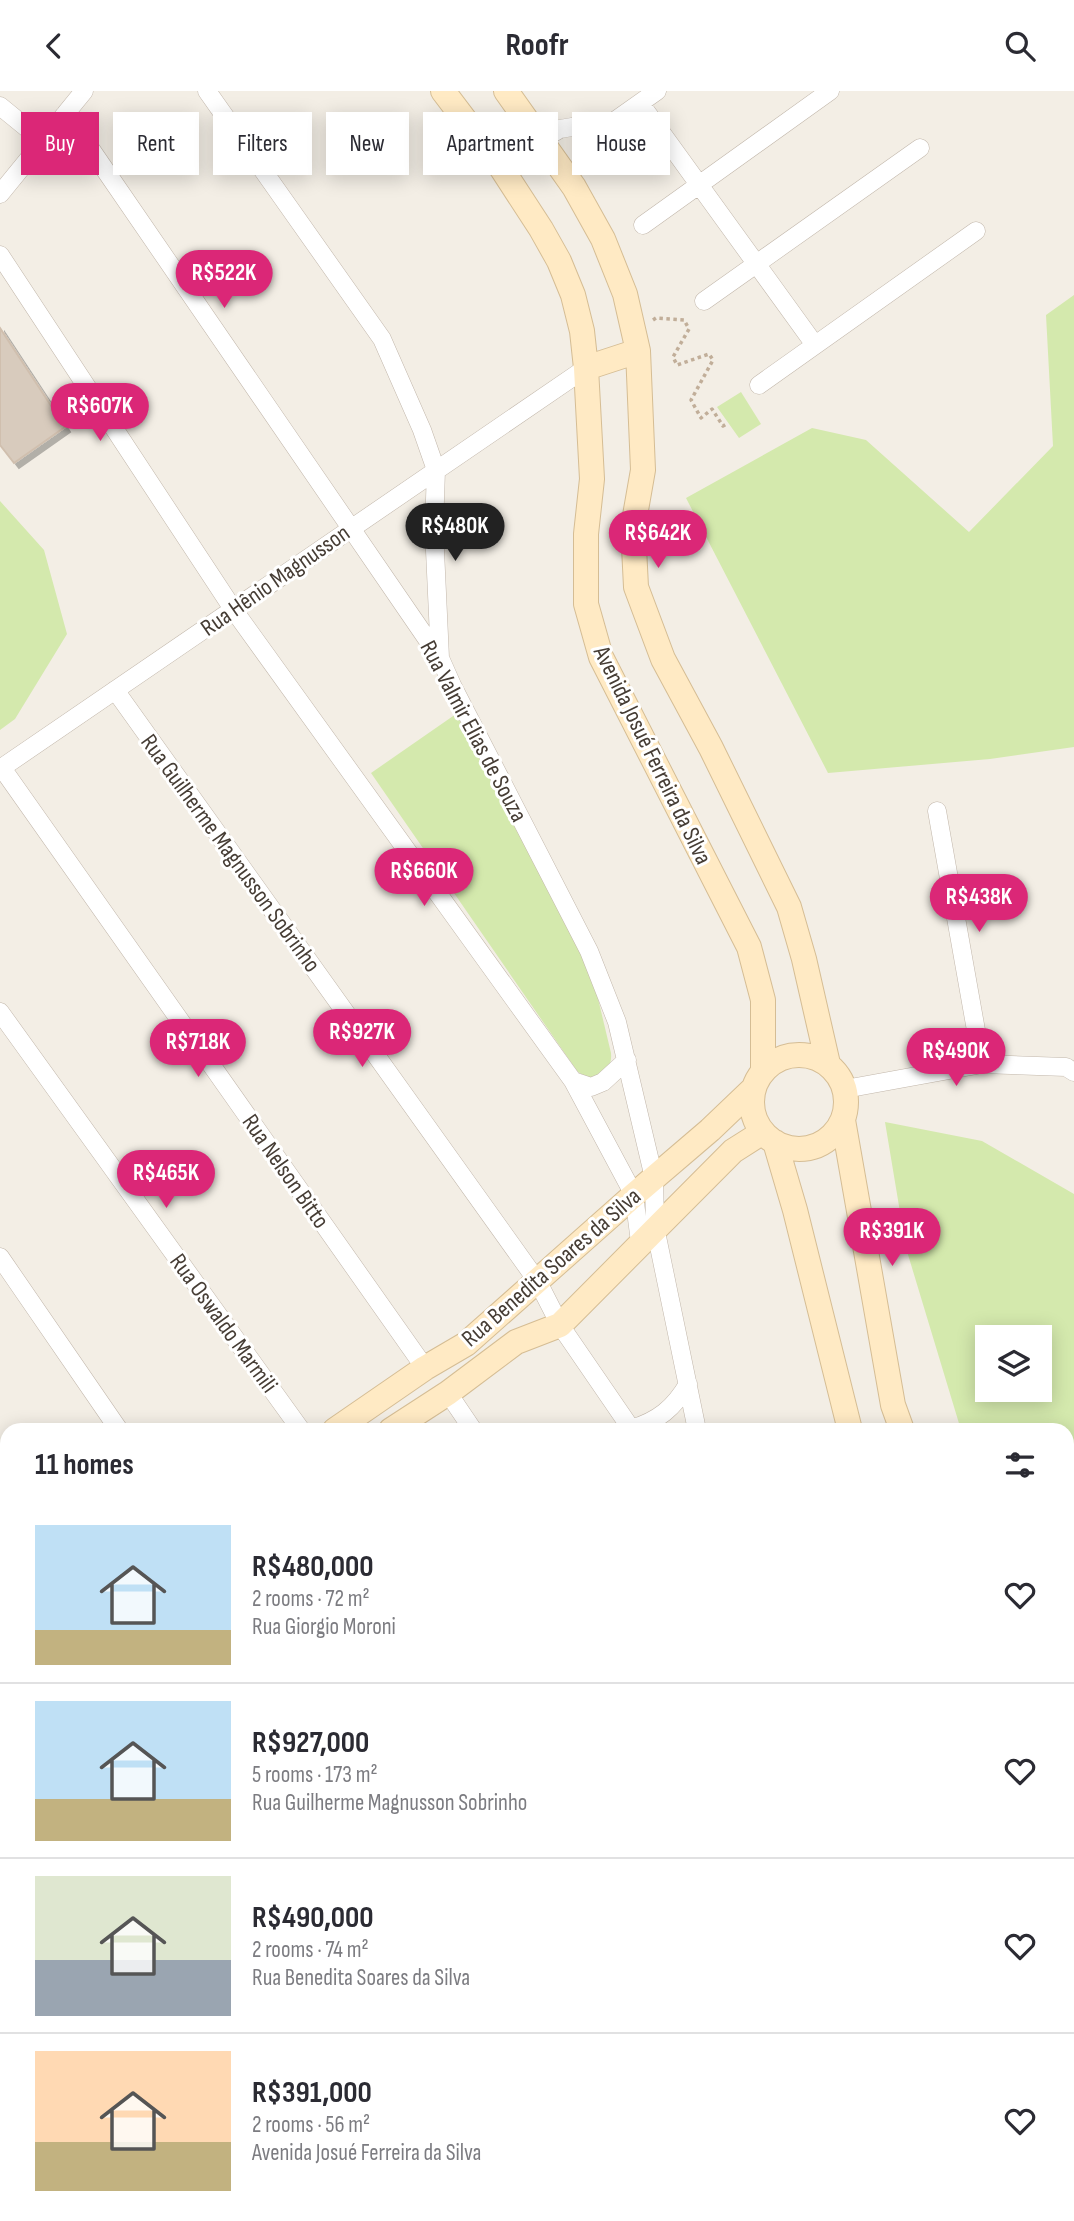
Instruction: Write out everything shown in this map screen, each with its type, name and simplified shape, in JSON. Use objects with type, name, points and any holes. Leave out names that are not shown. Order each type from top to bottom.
[{"type":"main road","name":"Avenida Josué Ferreira da Silva","points":[[443,91],[459,112]]},
{"type":"main road","name":"Avenida Josué Ferreira da Silva","points":[[506,91],[521,112]]},
{"type":"main road","name":"Avenida Josué Ferreira da Silva","points":[[558,164],[603,239],[625,294],[636,342],[643,470],[634,527],[636,587],[663,659],[712,748],[789,907],[828,1064]]},
{"type":"main road","name":"Avenida Josué Ferreira da Silva","points":[[506,175],[559,261],[573,295],[582,331],[592,479],[586,534],[586,604],[601,657],[749,947],[763,1000],[758,1079]]},
{"type":"main road","points":[[586,368],[636,342]]},
{"type":"main road","points":[[769,1137],[790,1148],[806,1149],[822,1144],[834,1134],[843,1120],[847,1105],[845,1089],[828,1064],[799,1054],[785,1056],[771,1063],[758,1079],[752,1103],[754,1118],[769,1137],[795,1210],[848,1423]]},
{"type":"main road","name":"Rua Benedita Soares da Silva","points":[[345,1423],[466,1343],[710,1130],[758,1079]]},
{"type":"main road","points":[[843,1120],[893,1405],[899,1423]]},
{"type":"main road","name":"Rua Benedita Soares da Silva","points":[[402,1423],[516,1342],[560,1325],[733,1151],[769,1137]]},
{"type":"street","points":[[67,112],[84,91]]},
{"type":"street","points":[[207,91],[382,339],[422,430],[436,470],[434,529],[440,658]]},
{"type":"street","points":[[558,130],[572,127],[606,127],[657,91]]},
{"type":"street","points":[[643,225],[830,91]]},
{"type":"street","points":[[640,103],[815,345]]},
{"type":"street","points":[[0,106],[21,123]]},
{"type":"street","points":[[704,301],[920,148]]},
{"type":"street","name":"Rua Valmir Elias de Souza","points":[[99,161],[440,658],[589,951],[617,1023],[654,1178],[648,1235],[688,1384],[696,1423]]},
{"type":"street","points":[[0,194],[21,169]]},
{"type":"street","points":[[759,386],[976,231]]},
{"type":"street","points":[[0,255],[233,609],[573,1081],[634,1195],[648,1235]]},
{"type":"street","name":"Rua Hênio Magnusson","points":[[1,769],[586,368]]},
{"type":"street","name":"Rua Guilherme Magnusson Sobrinho","points":[[115,690],[538,1282],[560,1325],[628,1423]]},
{"type":"street","name":"Rua Nelson Bitto","points":[[1,769],[425,1368]]},
{"type":"street","points":[[937,811],[982,1064]]},
{"type":"street","name":"Rua Oswaldo Marmili","points":[[0,1012],[296,1423]]},
{"type":"street","points":[[573,1081],[591,1087],[604,1082],[627,1060]]},
{"type":"street","points":[[845,1089],[982,1064],[1066,1067],[1074,1072]]},
{"type":"street","points":[[0,1257],[114,1423]]},
{"type":"street","points":[[651,1423],[678,1401],[688,1384]]},
{"type":"street","points":[[447,1393],[468,1423]]},
{"type":"path","points":[[636,342],[656,318],[684,320],[689,329],[673,357],[677,365],[709,354],[713,360],[691,400],[701,418],[712,409],[723,426],[728,423]]},
{"type":"green space","points":[[1074,295],[1074,747],[990,759],[828,773],[686,498],[812,428],[866,440],[969,532],[1053,446],[1046,315]]},
{"type":"green space","points":[[741,392],[761,424],[739,438],[717,407]]},
{"type":"green space","points":[[0,501],[44,550],[67,634],[15,719],[0,730]]},
{"type":"green space","points":[[456,714],[590,965],[611,1053],[609,1067],[601,1075],[589,1077],[577,1071],[371,773]]},
{"type":"green space","points":[[885,1122],[982,1141],[1074,1194],[1074,1423],[959,1423],[906,1248]]},
{"type":"building","points":[[0,328],[65,427],[14,463],[0,445]]}]
